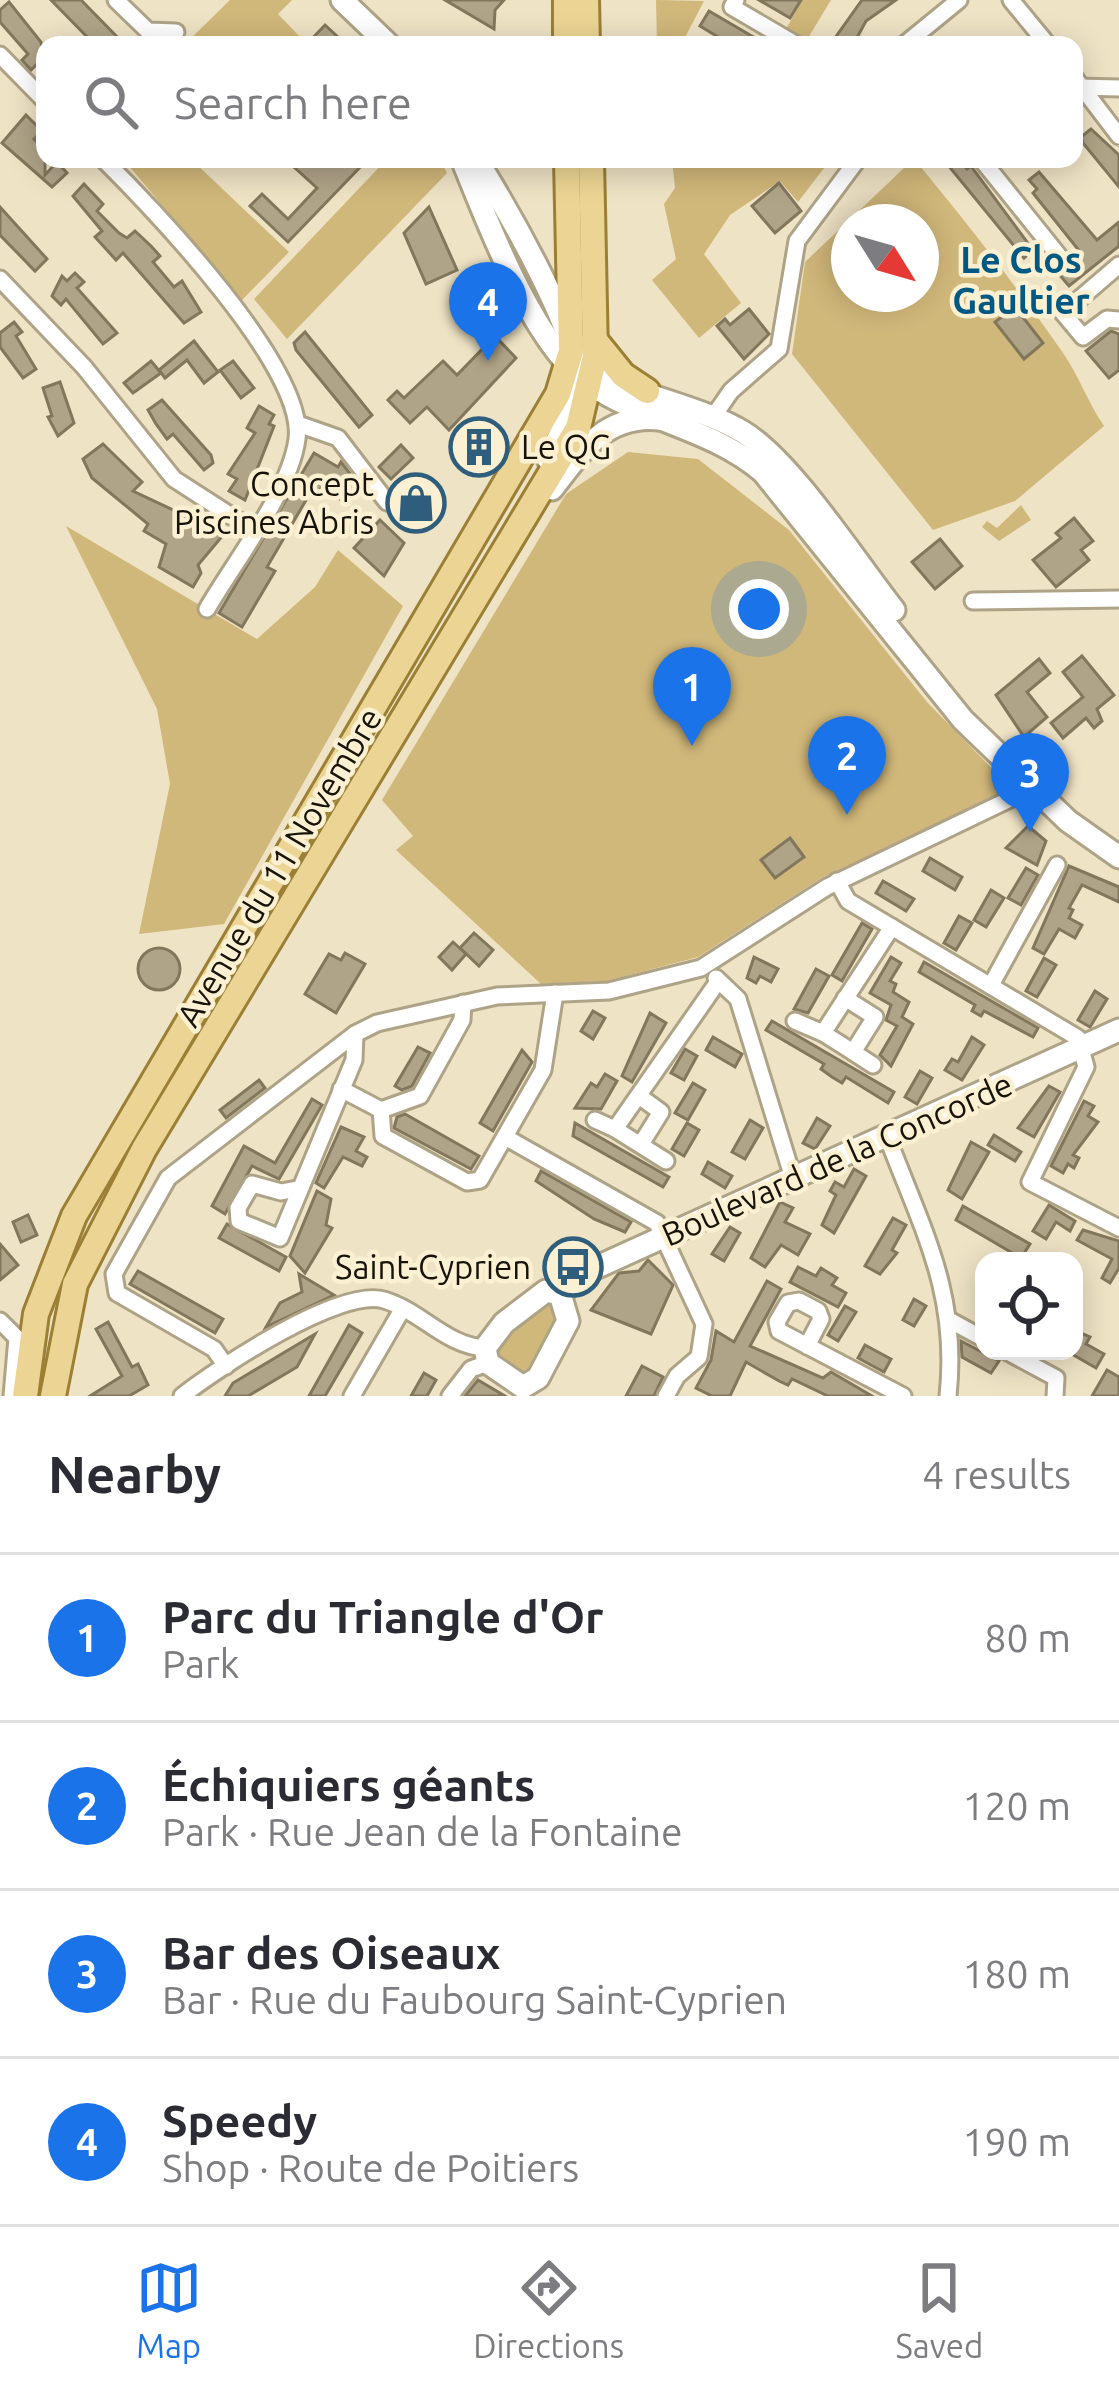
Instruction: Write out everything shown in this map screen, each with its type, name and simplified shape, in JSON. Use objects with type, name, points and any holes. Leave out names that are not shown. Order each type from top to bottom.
[{"type":"main road","points":[[562,0],[562,36]]},
{"type":"main road","points":[[586,0],[587,36]]},
{"type":"main road","points":[[567,168],[584,363]]},
{"type":"main road","points":[[584,363],[591,168]]},
{"type":"main road","points":[[584,363],[612,364],[647,392]]},
{"type":"main road","name":"Avenue du 11 Novembre","points":[[53,1396],[75,1284],[144,1149],[570,443],[584,363]]},
{"type":"main road","name":"Avenue du 11 Novembre","points":[[25,1396],[35,1314],[74,1216],[584,363]]},
{"type":"street","points":[[116,0],[148,31],[176,32]]},
{"type":"street","points":[[342,0],[380,36]]},
{"type":"street","points":[[736,0],[732,7],[782,36]]},
{"type":"street","points":[[915,36],[959,0]]},
{"type":"street","points":[[1011,0],[1041,36]]},
{"type":"street","points":[[0,56],[36,92]]},
{"type":"street","points":[[1083,84],[1119,88]]},
{"type":"street","points":[[1083,91],[1119,136]]},
{"type":"street","points":[[112,168],[183,243],[277,368],[290,388],[298,424],[292,460],[207,609]]},
{"type":"street","points":[[466,168],[496,245],[584,363],[666,419],[729,446],[764,472],[963,720],[1033,788],[1119,857]]},
{"type":"street","points":[[482,168],[515,221],[584,363]]},
{"type":"street","points":[[713,417],[731,391],[779,349],[791,256],[853,168]]},
{"type":"street","points":[[988,168],[1059,256]]},
{"type":"street","points":[[1119,266],[1063,314],[1083,337],[1107,319],[1119,320]]},
{"type":"street","points":[[0,279],[84,367],[174,479],[254,530]]},
{"type":"street","points":[[647,392],[713,417],[765,448],[1002,755]]},
{"type":"street","points":[[511,542],[588,442],[621,423],[666,419]]},
{"type":"street","points":[[298,424],[338,438],[387,502]]},
{"type":"street","points":[[973,601],[1119,598]]},
{"type":"street","points":[[226,1366],[214,1349],[117,1293],[114,1274],[168,1178],[355,1034],[376,1023],[463,1003],[623,989],[713,963],[837,881],[1033,788]]},
{"type":"street","points":[[991,985],[1057,865]]},
{"type":"street","points":[[837,881],[848,901],[1078,1038],[1087,1067],[1030,1182],[1119,1228]]},
{"type":"street","points":[[823,1033],[892,927]]},
{"type":"street","points":[[713,963],[718,983],[738,999],[793,1178]]},
{"type":"street","points":[[615,1129],[718,983]]},
{"type":"street","points":[[380,1110],[383,1136],[467,1181],[479,1180],[547,1060],[555,993]]},
{"type":"street","points":[[845,998],[875,1017],[853,1052]]},
{"type":"street","points":[[341,1089],[380,1110],[420,1096],[462,1020],[463,1003]]},
{"type":"street","points":[[795,1021],[874,1065]]},
{"type":"street","name":"Boulevard de la Concorde","points":[[486,1356],[531,1300],[546,1291],[560,1294],[584,1273],[1119,1030]]},
{"type":"street","points":[[297,1189],[354,1060],[355,1034]]},
{"type":"street","points":[[639,1096],[662,1112],[641,1144]]},
{"type":"street","points":[[595,1120],[666,1161]]},
{"type":"street","points":[[887,1136],[931,1241],[951,1321],[948,1396]]},
{"type":"street","points":[[505,1137],[657,1223],[704,1324],[705,1336],[699,1357],[677,1376],[666,1396]]},
{"type":"street","points":[[252,1184],[281,1192],[297,1189],[301,1190],[280,1238],[239,1221],[238,1208],[252,1184]]},
{"type":"street","points":[[182,1396],[226,1366],[330,1310],[374,1298],[403,1308],[486,1356],[523,1391],[538,1378],[562,1340],[568,1321],[560,1294]]},
{"type":"street","points":[[352,1396],[403,1308]]},
{"type":"street","points":[[0,1321],[17,1338],[12,1396]]},
{"type":"street","points":[[951,1321],[975,1334]]},
{"type":"street","points":[[807,1346],[902,1396]]},
{"type":"street","points":[[453,1390],[486,1356]]},
{"type":"street","points":[[1023,1360],[1056,1378],[1055,1396]]},
{"type":"shaded area","points":[[230,0],[292,0],[278,14],[299,36],[193,36]]},
{"type":"shaded area","points":[[656,0],[704,1],[686,36],[657,36]]},
{"type":"shaded area","points":[[802,0],[831,0],[809,36],[785,31]]},
{"type":"shaded area","points":[[131,168],[200,168],[289,252],[242,300]]},
{"type":"shaded area","points":[[378,168],[444,168],[447,173],[287,339],[254,299]]},
{"type":"shaded area","points":[[673,168],[824,168],[798,202],[780,181],[730,215],[704,254],[741,303],[699,338],[652,280],[676,259],[664,204],[675,188]]},
{"type":"shaded area","points":[[904,168],[922,168],[1063,353],[1104,426],[1015,501],[933,530],[792,354],[805,262],[831,237],[831,312],[939,312],[939,204],[866,204]]},
{"type":"shaded area","points":[[628,452],[698,459],[789,530],[927,702],[1013,790],[823,877],[698,957],[607,981],[541,984],[396,850],[413,836],[382,800],[566,494]]},
{"type":"shaded area","points":[[1021,505],[1031,520],[999,541],[982,527],[987,521],[997,528]]},
{"type":"shaded area","points":[[66,526],[257,639],[315,587],[338,550],[403,606],[224,924],[139,934],[170,784],[157,709]]},
{"type":"shaded area","points":[[551,1302],[561,1320],[525,1377],[495,1361],[517,1325]]},
{"type":"building","points":[[51,0],[81,0],[116,36],[86,36]]},
{"type":"building","points":[[445,0],[504,0],[495,10],[494,29]]},
{"type":"building","points":[[759,0],[801,0],[790,18]]},
{"type":"building","points":[[862,0],[896,0],[866,21],[858,36],[836,36]]},
{"type":"building","points":[[9,2],[36,36],[36,65],[31,70],[22,60],[28,54],[0,22],[0,10]]},
{"type":"building","points":[[709,11],[752,36],[716,36],[700,26]]},
{"type":"building","points":[[325,25],[337,36],[315,36]]},
{"type":"building","points":[[26,115],[36,125],[36,168],[45,168],[45,175],[51,168],[67,173],[52,187],[2,143]]},
{"type":"building","points":[[1091,129],[1119,155],[1119,187],[1083,143],[1083,135]]},
{"type":"building","points":[[295,168],[359,168],[288,242],[250,206],[262,194],[288,219],[317,188]]},
{"type":"building","points":[[950,168],[972,168],[1033,250],[1024,258]]},
{"type":"building","points":[[1039,172],[1097,240],[1119,222],[1119,246],[1069,286],[1057,272],[1081,253],[1033,193],[1037,189],[1029,180]]},
{"type":"building","points":[[779,183],[801,211],[775,233],[752,206]]},
{"type":"building","points":[[84,184],[103,204],[97,211],[119,233],[127,238],[135,231],[151,246],[160,256],[153,262],[174,287],[182,281],[201,312],[184,323],[123,253],[116,260],[95,237],[102,231],[73,196]]},
{"type":"building","points":[[0,207],[47,259],[35,271],[0,235]]},
{"type":"building","points":[[429,207],[457,270],[426,284],[404,233]]},
{"type":"building","points":[[75,273],[84,282],[77,288],[117,333],[103,344],[66,299],[61,305],[52,296],[62,276],[67,281]]},
{"type":"building","points":[[1015,307],[1043,343],[1024,359],[995,322]]},
{"type":"building","points":[[749,309],[769,334],[744,359],[717,326],[725,319],[730,325]]},
{"type":"building","points":[[14,322],[22,332],[16,336],[36,369],[23,378],[0,347],[0,333]]},
{"type":"building","points":[[1111,331],[1119,334],[1119,370],[1109,378],[1086,351]]},
{"type":"building","points":[[305,332],[372,415],[359,427],[296,350],[294,343]]},
{"type":"building","points":[[495,336],[516,358],[449,430],[427,407],[410,423],[388,400],[397,391],[404,398],[443,361],[457,375]]},
{"type":"building","points":[[194,341],[218,372],[204,383],[187,360],[165,378],[159,370]]},
{"type":"building","points":[[151,361],[161,373],[133,393],[124,383]]},
{"type":"building","points":[[233,361],[254,388],[241,398],[220,370]]},
{"type":"building","points":[[60,382],[74,423],[58,436],[48,417],[52,416],[43,388]]},
{"type":"building","points":[[162,400],[211,455],[213,463],[204,470],[173,434],[167,439],[156,424],[148,410]]},
{"type":"building","points":[[259,406],[274,415],[269,424],[274,426],[245,500],[229,491],[237,479],[228,474],[255,433],[247,428]]},
{"type":"building","name":"Le QG","points":[[485,430],[498,443],[476,468],[459,452]]},
{"type":"building","points":[[103,444],[142,482],[133,491],[224,534],[198,565],[201,573],[193,587],[159,567],[166,544],[144,531],[148,524],[92,478],[83,459]]},
{"type":"building","points":[[401,445],[413,458],[391,479],[379,467]]},
{"type":"building","points":[[314,453],[338,467],[341,462],[361,488],[347,503],[321,488],[315,498],[309,495],[267,567],[275,571],[242,627],[219,613]]},
{"type":"building","points":[[419,481],[434,495],[419,520],[400,502]]},
{"type":"building","points":[[1074,518],[1093,541],[1081,550],[1089,560],[1056,587],[1033,560],[1061,538],[1056,533]]},
{"type":"building","points":[[380,520],[404,543],[384,576],[354,548]]},
{"type":"building","points":[[940,539],[962,566],[935,589],[912,562]]},
{"type":"building","points":[[1082,656],[1114,695],[1097,709],[1102,721],[1094,728],[1086,718],[1063,738],[1051,723],[1083,697],[1063,672]]},
{"type":"building","points":[[1039,659],[1050,673],[1027,692],[1047,717],[1024,737],[996,695]]},
{"type":"building","points":[[1028,826],[1046,841],[1037,865],[1006,848]]},
{"type":"building","points":[[790,838],[804,857],[775,878],[761,860]]},
{"type":"building","points":[[930,858],[962,877],[955,890],[923,871]]},
{"type":"building","points":[[1069,866],[1119,887],[1119,902],[1082,885],[1069,908],[1073,910],[1069,918],[1082,925],[1075,938],[1059,929],[1044,954],[1033,948]]},
{"type":"building","points":[[1026,868],[1038,875],[1021,905],[1008,898]]},
{"type":"building","points":[[883,881],[914,899],[906,911],[876,893]]},
{"type":"building","points":[[991,890],[1004,898],[986,927],[974,920]]},
{"type":"building","points":[[959,916],[972,923],[956,950],[944,943]]},
{"type":"building","points":[[862,923],[872,929],[842,981],[832,975]]},
{"type":"building","points":[[474,933],[493,950],[479,966],[460,948]]},
{"type":"building","points":[[453,942],[466,954],[452,970],[439,957]]},
{"type":"building","points":[[159,948],[174,954],[180,969],[174,984],[159,990],[144,984],[138,969],[144,954]]},
{"type":"building","points":[[345,953],[365,964],[336,1013],[305,994],[329,954],[341,960]]},
{"type":"building","points":[[754,957],[778,969],[771,982],[760,976],[756,983],[747,978]]},
{"type":"building","points":[[891,957],[901,963],[890,981],[896,984],[893,992],[909,1002],[902,1017],[913,1024],[891,1066],[880,1055],[897,1026],[886,1020],[891,1005],[870,993]]},
{"type":"building","points":[[1044,958],[1056,965],[1037,997],[1026,991]]},
{"type":"building","points":[[924,962],[1038,1028],[1033,1037],[984,1011],[981,1016],[972,1011],[975,1005],[919,972]]},
{"type":"building","points":[[816,969],[829,976],[808,1013],[794,1009]]},
{"type":"building","points":[[1095,991],[1107,999],[1090,1027],[1078,1020]]},
{"type":"building","points":[[593,1011],[605,1018],[593,1039],[581,1031]]},
{"type":"building","points":[[650,1013],[666,1023],[632,1082],[622,1076]]},
{"type":"building","points":[[772,1021],[894,1092],[888,1103],[846,1077],[842,1083],[832,1077],[821,1069],[824,1064],[766,1030]]},
{"type":"building","points":[[713,1037],[742,1054],[735,1067],[706,1050]]},
{"type":"building","points":[[972,1037],[984,1045],[962,1080],[945,1070],[952,1059],[958,1062]]},
{"type":"building","points":[[418,1047],[430,1053],[412,1086],[402,1090],[395,1086]]},
{"type":"building","points":[[685,1049],[697,1056],[684,1080],[671,1073]]},
{"type":"building","points":[[522,1050],[532,1062],[493,1131],[480,1123]]},
{"type":"building","points":[[920,1071],[932,1078],[917,1104],[905,1097]]},
{"type":"building","points":[[605,1074],[617,1081],[601,1109],[575,1108],[591,1083],[597,1087]]},
{"type":"building","points":[[259,1080],[265,1088],[226,1118],[220,1110]]},
{"type":"building","points":[[693,1083],[705,1090],[688,1120],[675,1113]]},
{"type":"building","points":[[1049,1086],[1060,1092],[1034,1137],[1018,1128]]},
{"type":"building","points":[[312,1099],[322,1105],[279,1179],[252,1166],[225,1214],[212,1206],[244,1146],[275,1163]]},
{"type":"building","points":[[1084,1101],[1094,1106],[1088,1116],[1098,1122],[1073,1155],[1079,1158],[1074,1168],[1068,1164],[1063,1173],[1051,1166]]},
{"type":"building","points":[[405,1114],[479,1156],[471,1169],[394,1128],[397,1117]]},
{"type":"building","points":[[817,1118],[830,1126],[815,1149],[803,1143]]},
{"type":"building","points":[[750,1120],[763,1128],[745,1159],[732,1152]]},
{"type":"building","points":[[575,1123],[669,1177],[663,1187],[573,1136]]},
{"type":"building","points":[[687,1123],[699,1130],[684,1156],[672,1149]]},
{"type":"building","points":[[341,1127],[364,1137],[356,1151],[367,1157],[362,1166],[343,1157],[324,1188],[316,1183]]},
{"type":"building","points":[[994,1135],[1021,1152],[1015,1161],[988,1145]]},
{"type":"building","points":[[971,1142],[989,1152],[962,1199],[948,1190]]},
{"type":"building","points":[[708,1162],[732,1176],[725,1188],[702,1174]]},
{"type":"building","points":[[854,1169],[866,1176],[834,1233],[822,1225],[836,1195],[830,1191],[835,1182],[844,1187]]},
{"type":"building","points":[[541,1171],[631,1222],[625,1232],[594,1219],[536,1181]]},
{"type":"building","points":[[317,1191],[331,1199],[326,1225],[332,1228],[305,1273],[290,1256]]},
{"type":"building","points":[[780,1202],[793,1208],[785,1222],[810,1234],[798,1255],[781,1245],[765,1267],[751,1258]]},
{"type":"building","points":[[1049,1205],[1075,1221],[1070,1231],[1056,1222],[1046,1239],[1033,1231]]},
{"type":"building","points":[[963,1206],[1030,1244],[1025,1252],[1011,1252],[956,1220]]},
{"type":"building","points":[[28,1215],[37,1235],[21,1242],[13,1222]]},
{"type":"building","points":[[893,1218],[906,1225],[892,1250],[897,1253],[880,1274],[865,1266]]},
{"type":"building","points":[[227,1224],[286,1257],[279,1271],[219,1238]]},
{"type":"building","points":[[730,1227],[740,1233],[724,1261],[712,1254]]},
{"type":"building","points":[[1083,1230],[1119,1241],[1119,1268],[1110,1283],[1102,1278],[1112,1259],[1077,1240]]},
{"type":"building","points":[[0,1244],[18,1265],[0,1280]]},
{"type":"building","points":[[648,1260],[673,1285],[651,1334],[591,1310],[619,1273],[639,1271]]},
{"type":"building","points":[[798,1267],[816,1276],[821,1268],[837,1278],[832,1285],[846,1293],[838,1307],[790,1282]]},
{"type":"building","points":[[138,1271],[223,1319],[215,1333],[130,1284]]},
{"type":"building","points":[[299,1274],[334,1295],[266,1327],[280,1303],[302,1292]]},
{"type":"building","points":[[767,1281],[781,1289],[750,1346],[823,1378],[831,1372],[872,1396],[828,1396],[792,1379],[788,1385],[746,1362],[730,1396],[712,1396],[696,1388],[711,1360],[716,1331],[734,1342]]},
{"type":"building","points":[[914,1299],[926,1306],[914,1326],[903,1320]]},
{"type":"building","points":[[845,1306],[856,1312],[838,1341],[828,1335]]},
{"type":"building","points":[[108,1322],[132,1367],[138,1364],[148,1385],[129,1396],[90,1396],[122,1376],[96,1329]]},
{"type":"building","points":[[349,1325],[362,1333],[325,1396],[309,1396]]},
{"type":"building","points":[[315,1334],[297,1367],[248,1396],[225,1396],[233,1383]]},
{"type":"building","points":[[1083,1334],[1090,1337],[1086,1344],[1104,1354],[1096,1368],[1082,1360]]},
{"type":"building","points":[[961,1341],[975,1348],[975,1360],[999,1361],[991,1373],[962,1357]]},
{"type":"building","points":[[865,1345],[891,1359],[884,1372],[858,1358]]},
{"type":"building","points":[[642,1366],[663,1377],[654,1396],[626,1396]]},
{"type":"building","points":[[1107,1370],[1119,1377],[1119,1396],[1092,1396]]},
{"type":"building","points":[[424,1373],[436,1380],[427,1396],[411,1396]]},
{"type":"building","points":[[478,1380],[505,1396],[465,1396]]},
{"type":"place","name":"Speedy","points":[[488,361]]},
{"type":"place","name":"Le QG","points":[[479,447]]},
{"type":"place","name":"Concept Piscines Abris","points":[[416,503]]},
{"type":"place","name":"Parc du Triangle d'Or","points":[[692,746]]},
{"type":"place","name":"Échiquiers géants","points":[[847,815]]},
{"type":"place","name":"Bar des Oiseaux","points":[[1030,832]]},
{"type":"place","name":"Saint-Cyprien","points":[[573,1267]]},
{"type":"district","name":"Le Clos Gaultier","points":[[1021,280]]}]
